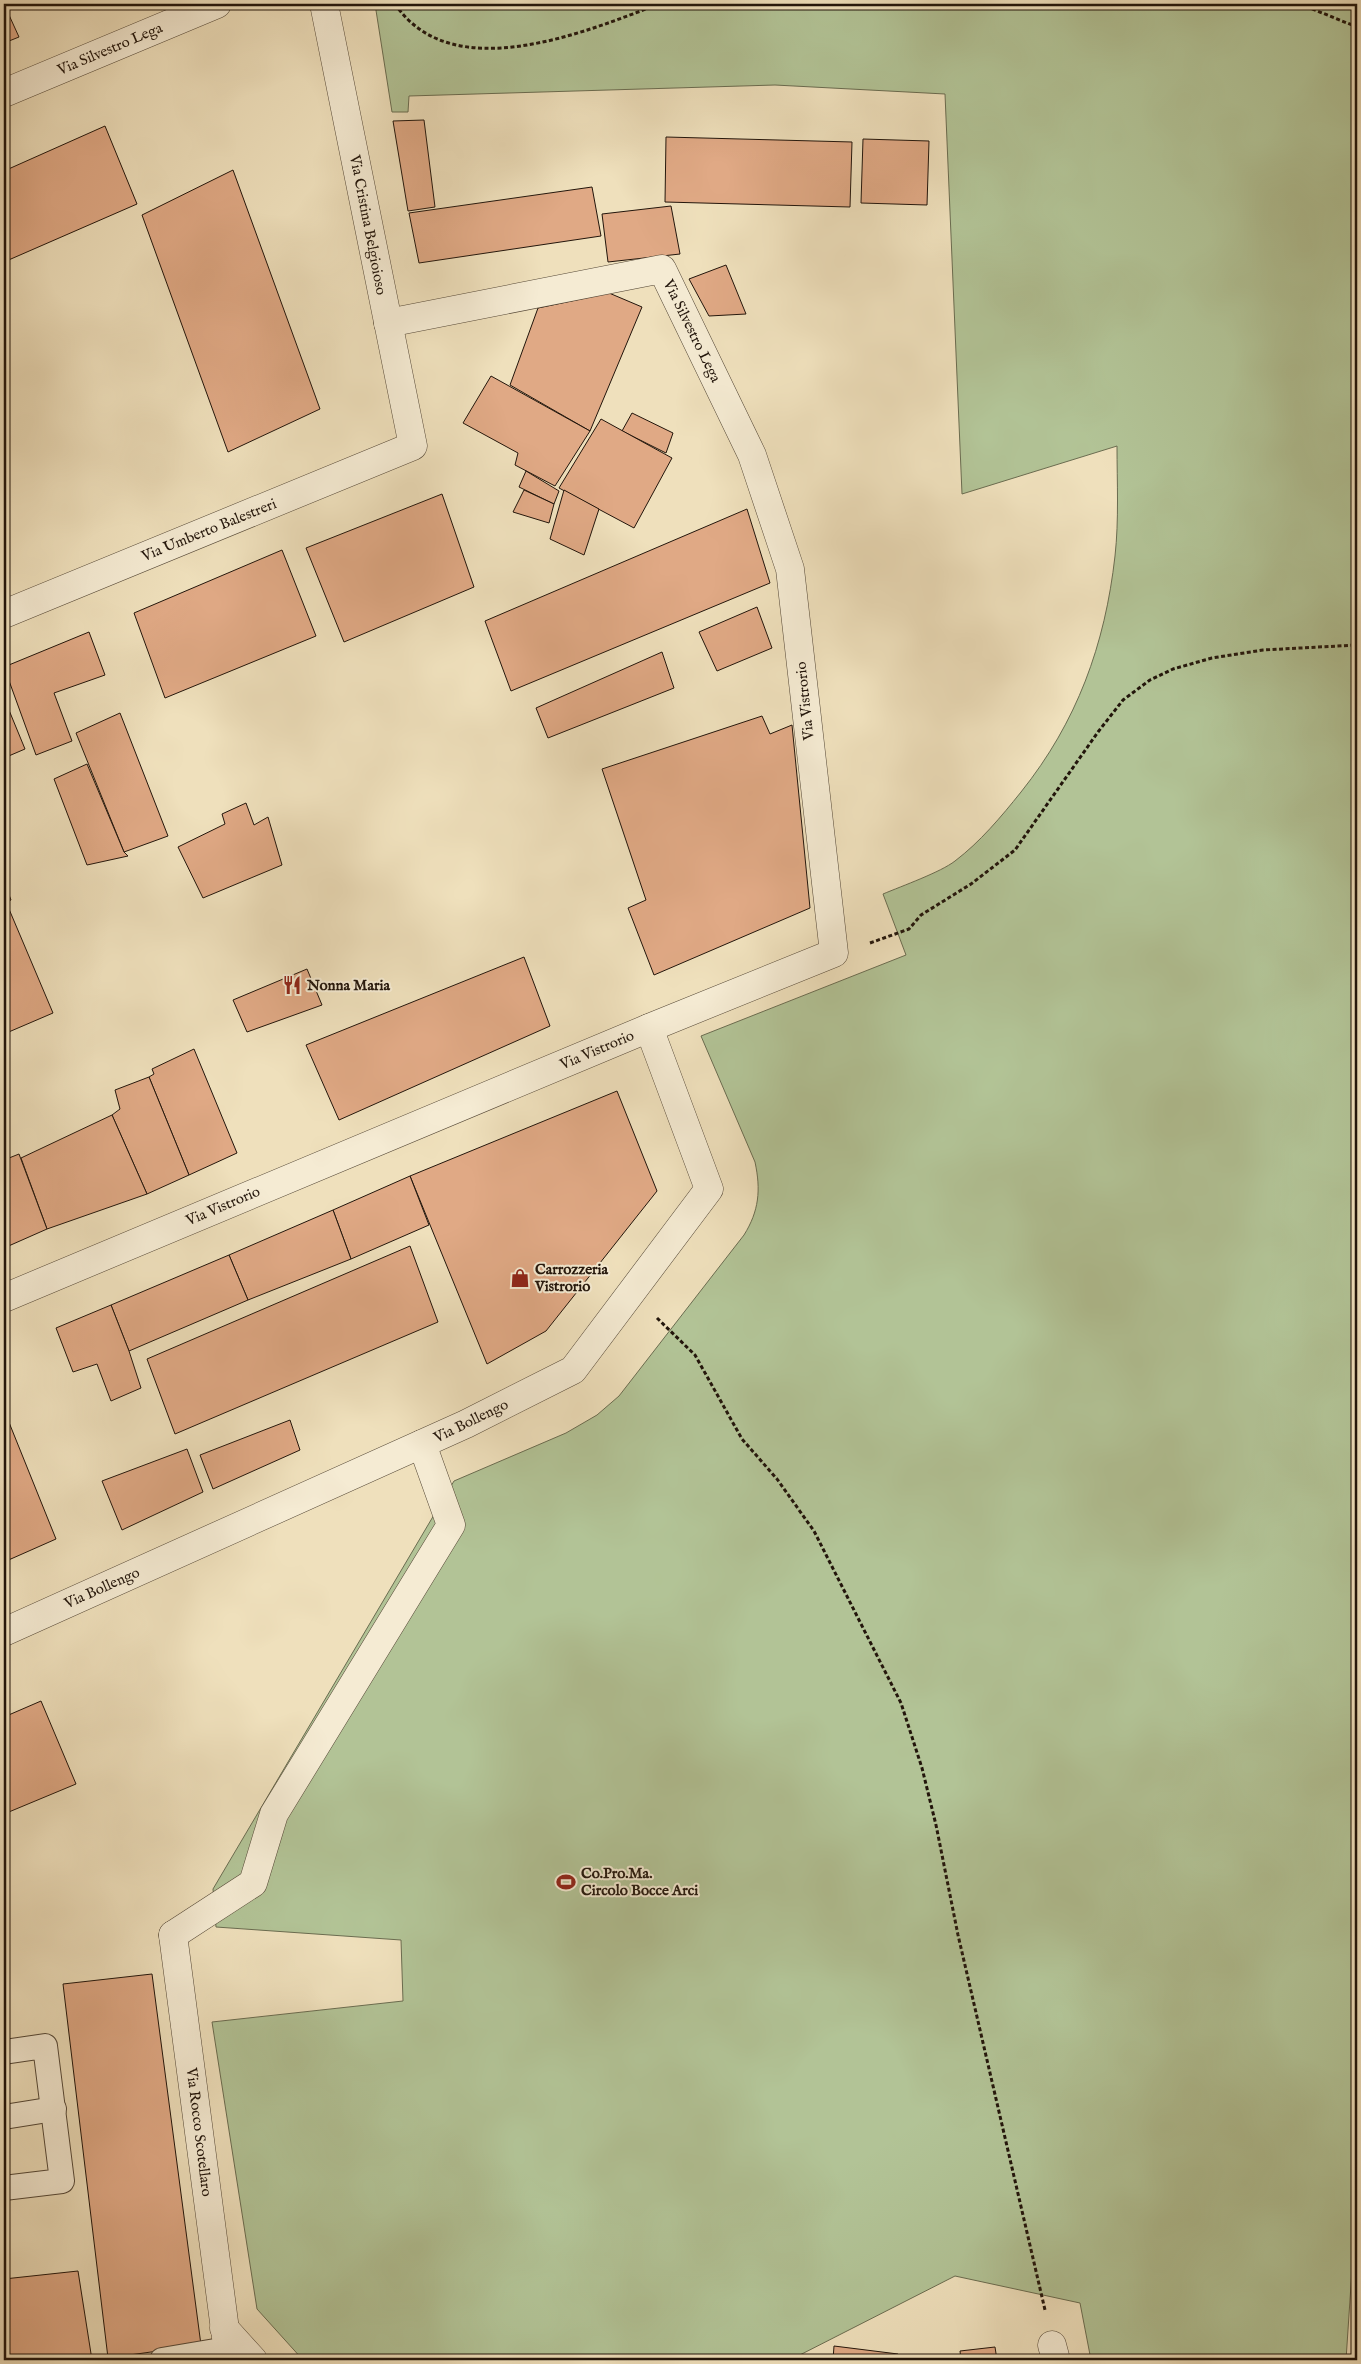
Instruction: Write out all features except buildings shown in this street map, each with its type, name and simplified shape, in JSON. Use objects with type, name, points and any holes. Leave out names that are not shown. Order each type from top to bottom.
[{"type":"street","name":"Via Silvestro Lega","points":[[4,94],[217,4]]},
{"type":"street","name":"Via Cristina Belgioioso","points":[[324,4],[413,446]]},
{"type":"street","name":"Via Silvestro Lega","points":[[388,322],[662,269],[752,455],[790,569]]},
{"type":"street","name":"Via Umberto Balestreri","points":[[4,614],[413,446]]},
{"type":"street","name":"Via Vistrorio","points":[[4,1298],[649,1028],[834,953],[790,569]]},
{"type":"street","name":"Via Bollengo","points":[[4,1632],[422,1444],[573,1370],[709,1188],[649,1028]]},
{"type":"street","name":"Via Rocco Scotellaro","points":[[227,2346],[173,1935],[253,1883],[274,1814],[451,1525],[422,1444]]},
{"type":"street","points":[[227,2346],[253,2360]]},
{"type":"lane","points":[[4,2052],[44,2046],[54,2109],[62,2181],[4,2188]]},
{"type":"lane","points":[[4,2117],[54,2109]]},
{"type":"lane","points":[[162,2360],[227,2346]]},
{"type":"path","points":[[395,4],[404,17],[436,38],[480,48],[531,46],[558,39],[659,4]]},
{"type":"path","points":[[1300,4],[1357,27]]},
{"type":"path","points":[[834,953],[909,930],[921,915],[971,884],[1015,850],[1123,700],[1150,680],[1173,669],[1212,658],[1263,650],[1357,645]]},
{"type":"path","points":[[628,1297],[662,1322],[695,1355],[742,1439],[777,1479],[814,1531],[901,1703],[922,1768],[936,1825],[958,1935],[1054,2353]]},
{"type":"green space","points":[[375,4],[1357,4],[1357,2194],[1346,2360],[1091,2360],[1080,2303],[955,2276],[790,2360],[303,2360],[257,2309],[212,2022],[403,2001],[401,1940],[216,1927],[213,1889],[454,1481],[566,1433],[597,1415],[619,1396],[744,1235],[756,1209],[758,1182],[755,1162],[701,1036],[906,955],[883,894],[941,870],[964,854],[998,820],[1041,765],[1073,710],[1096,651],[1110,589],[1117,529],[1117,446],[962,494],[945,94],[775,85],[409,96],[408,112],[392,112]]},
{"type":"place","name":"Nonna Maria","points":[[292,985]]},
{"type":"place","name":"Carrozzeria Vistrorio","points":[[520,1278]]},
{"type":"place","name":"Co.Pro.Ma. Circolo Bocce Arci","points":[[566,1882]]}]
